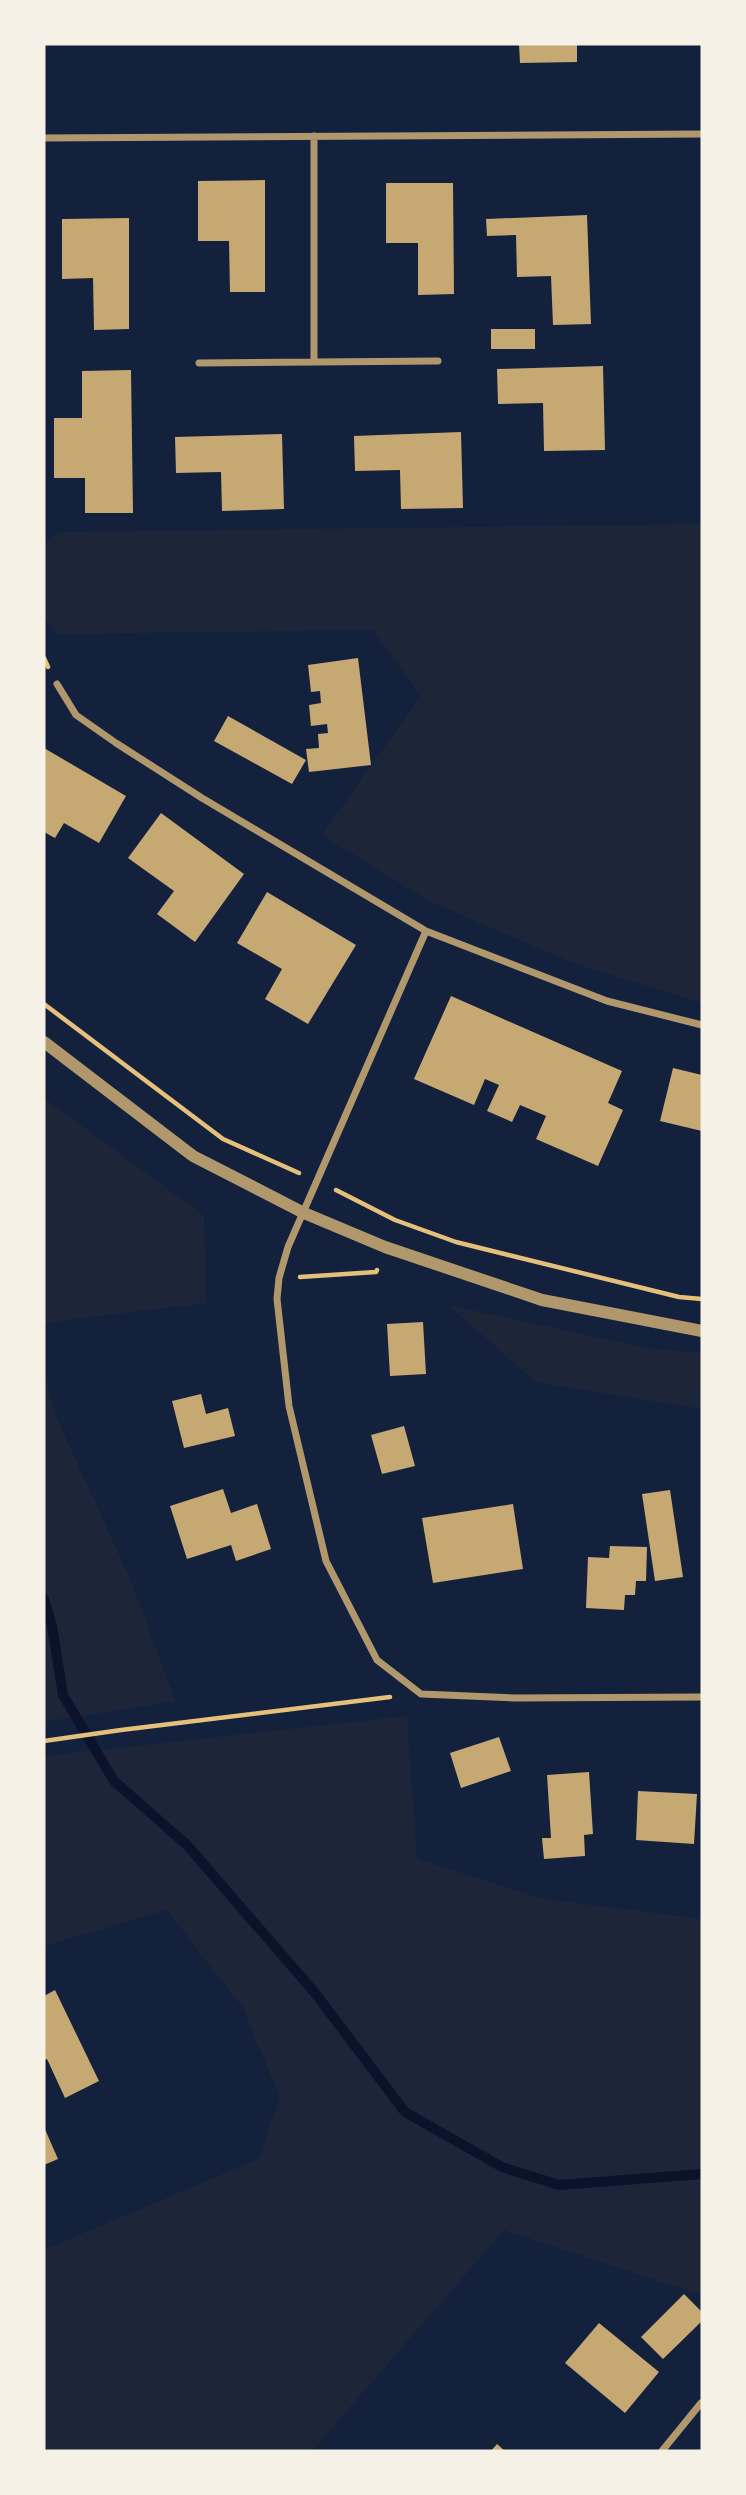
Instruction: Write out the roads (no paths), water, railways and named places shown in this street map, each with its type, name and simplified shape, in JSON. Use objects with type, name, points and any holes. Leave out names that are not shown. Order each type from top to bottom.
[{"type":"street","points":[[44,138],[702,134]]},
{"type":"street","points":[[314,136],[314,362]]},
{"type":"street","points":[[198,363],[438,361]]},
{"type":"street","points":[[57,684],[76,715],[116,743],[202,798],[426,931],[607,1000],[702,1025]]},
{"type":"street","points":[[426,931],[288,1247],[279,1278],[277,1300],[289,1406],[327,1561],[377,1660],[421,1694],[516,1698],[702,1697]]},
{"type":"street","points":[[44,1042],[193,1156],[304,1213],[385,1247],[542,1300],[702,1331]]},
{"type":"street","points":[[662,2451],[701,2403]]},
{"type":"waterway","points":[[44,1599],[52,1626],[63,1695],[114,1781],[187,1845],[315,1993],[405,2112],[502,2167],[559,2185],[702,2174]]}]
